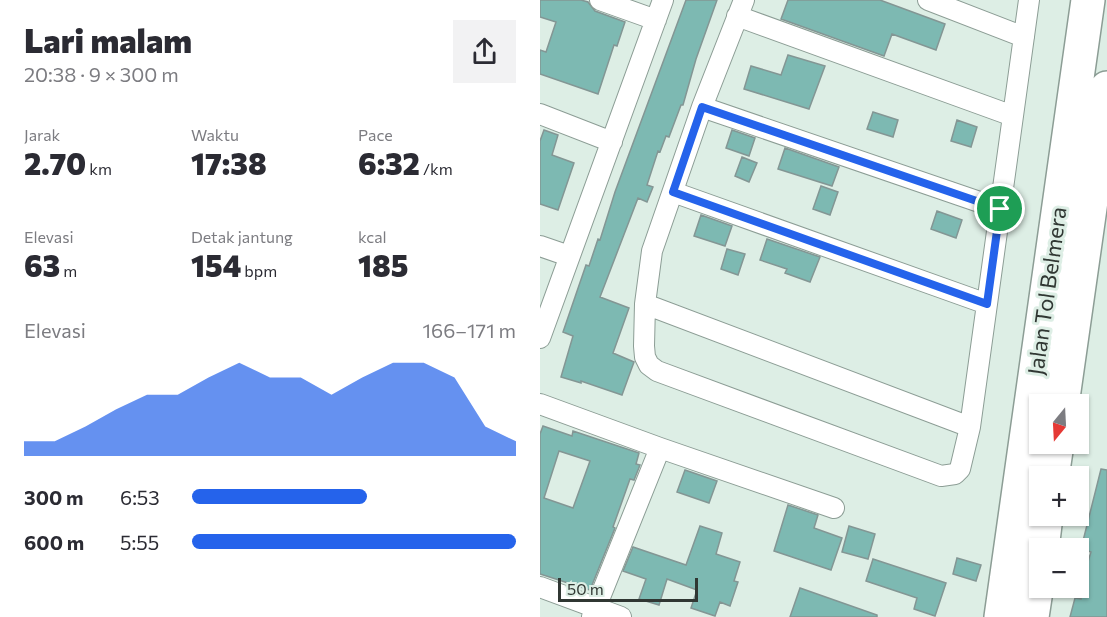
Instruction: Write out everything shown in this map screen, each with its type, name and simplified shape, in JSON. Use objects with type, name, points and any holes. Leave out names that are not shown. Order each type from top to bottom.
[{"type":"highway","name":"Jalan Tol Belmera","points":[[1001,617],[1088,0]]},
{"type":"highway","name":"Jalan Tol Belmera","points":[[1064,394],[1107,88]]},
{"type":"highway","points":[[1032,617],[1035,598]]},
{"type":"street","points":[[600,0],[656,20]]},
{"type":"street","points":[[540,338],[663,0]]},
{"type":"street","points":[[928,0],[1024,37]]},
{"type":"street","points":[[1013,116],[740,8],[702,107],[652,251],[645,304],[645,357],[649,365],[657,370],[941,476],[955,474],[960,469],[970,428],[1029,0]]},
{"type":"street","points":[[702,107],[1000,209]]},
{"type":"street","points":[[540,114],[612,142]]},
{"type":"street","points":[[673,192],[987,304]]},
{"type":"street","points":[[540,246],[569,256]]},
{"type":"street","points":[[645,304],[970,428]]},
{"type":"street","points":[[540,404],[834,508]]},
{"type":"street","points":[[594,612],[660,448]]},
{"type":"street","points":[[540,587],[594,612],[621,617]]},
{"type":"building","points":[[540,0],[581,0],[588,2],[595,11],[625,22],[617,46],[614,45],[598,94],[540,74],[540,50],[546,52],[556,22],[540,17]]},
{"type":"building","points":[[686,0],[717,0],[696,59],[683,105],[681,105],[669,137],[666,136],[660,152],[658,151],[647,185],[653,187],[647,202],[638,198],[600,297],[629,308],[613,353],[634,362],[622,395],[581,381],[581,383],[561,377],[573,336],[563,332],[586,265],[589,266],[598,239],[600,240],[615,192]]},
{"type":"building","points":[[788,0],[880,0],[945,24],[936,50],[892,34],[884,56],[781,19]]},
{"type":"building","points":[[788,55],[825,66],[809,109],[744,89],[751,66],[781,75]]},
{"type":"building","points":[[873,112],[898,120],[893,137],[867,129]]},
{"type":"building","points":[[957,120],[977,127],[971,147],[951,141]]},
{"type":"building","points":[[544,130],[558,135],[552,155],[574,163],[558,210],[540,204],[540,141]]},
{"type":"building","points":[[732,130],[755,138],[749,156],[726,148]]},
{"type":"building","points":[[785,148],[839,167],[832,186],[778,169]]},
{"type":"building","points":[[742,157],[757,163],[749,182],[735,176]]},
{"type":"building","points":[[821,186],[838,192],[830,215],[813,209]]},
{"type":"building","points":[[937,211],[962,220],[956,238],[931,229]]},
{"type":"building","points":[[701,215],[732,226],[725,246],[694,236]]},
{"type":"building","points":[[767,239],[820,257],[810,282],[785,273],[787,269],[760,260]]},
{"type":"building","points":[[727,249],[745,254],[738,275],[721,269]]},
{"type":"building","points":[[543,426],[572,436],[573,431],[639,453],[636,464],[640,465],[634,480],[630,479],[613,527],[615,528],[590,590],[540,574],[540,434]],"holes":[[[559,451],[590,461],[573,508],[544,498]]]},
{"type":"building","points":[[1101,469],[1107,470],[1107,617],[1070,617],[1075,598],[1089,598],[1091,552],[1089,551],[1089,538],[1084,538],[1087,526],[1089,526],[1089,517]]},
{"type":"building","points":[[685,470],[717,481],[709,503],[677,492]]},
{"type":"building","points":[[788,505],[818,515],[814,528],[842,538],[831,570],[774,551]]},
{"type":"building","points":[[700,526],[722,533],[716,554],[740,562],[734,581],[738,582],[730,606],[720,602],[715,616],[691,608],[697,590],[667,579],[659,605],[639,599],[646,579],[623,571],[633,547],[686,565]]},
{"type":"building","points":[[849,526],[875,534],[868,559],[842,552]]},
{"type":"building","points":[[957,558],[981,565],[976,581],[953,574]]},
{"type":"building","points":[[873,559],[946,583],[935,616],[914,609],[917,598],[866,581]]},
{"type":"building","points":[[800,588],[877,615],[877,617],[790,617]]},
{"type":"route","points":[[702,107],[1000,209],[987,304],[673,192],[702,107]]}]
